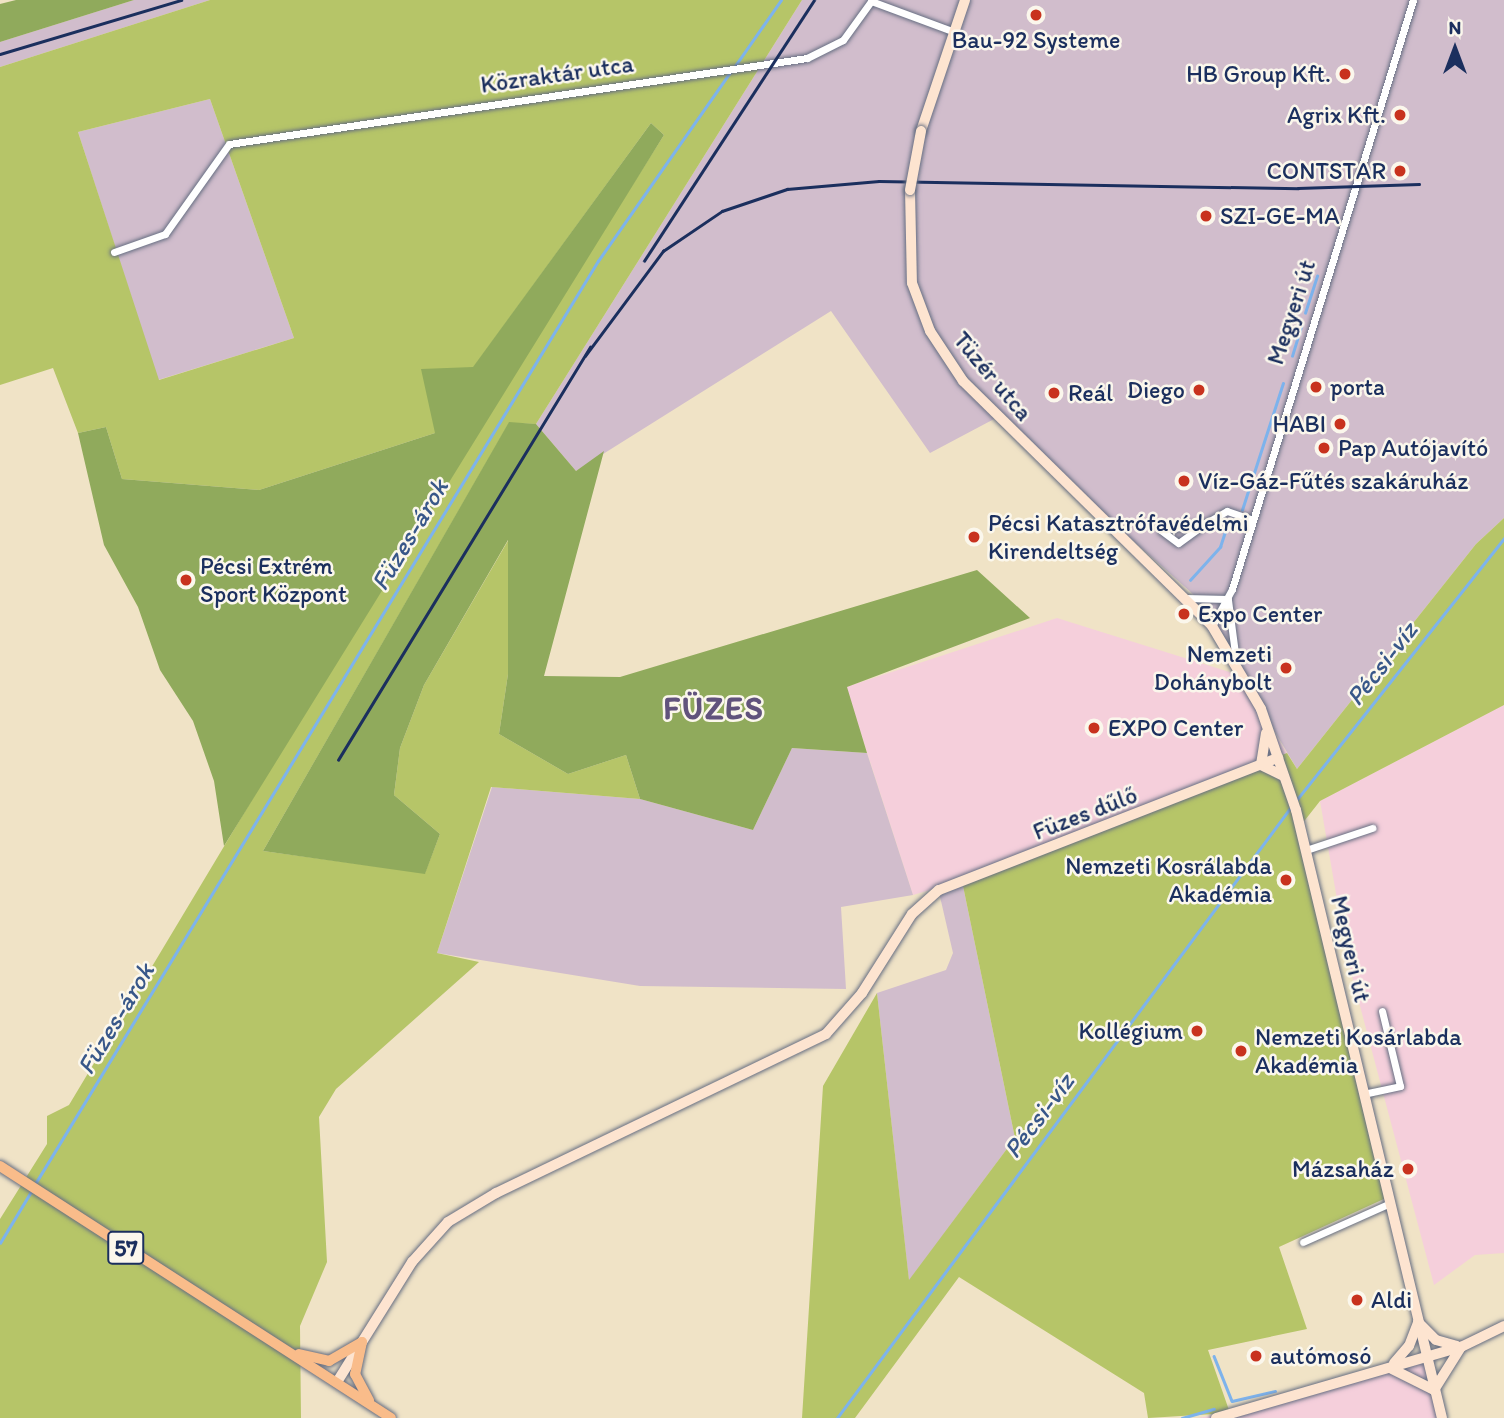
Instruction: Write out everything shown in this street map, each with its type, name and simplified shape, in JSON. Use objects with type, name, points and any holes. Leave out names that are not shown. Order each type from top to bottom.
[{"type":"main road","name":"57","points":[[0,1166],[391,1418]]},
{"type":"main road","points":[[293,1354],[329,1361],[362,1342]]},
{"type":"main road","points":[[362,1342],[355,1374],[372,1406]]},
{"type":"street","points":[[871,0],[955,32]]},
{"type":"street","name":"Közraktár utca","points":[[114,252],[165,234],[225,146],[262,135],[735,70],[826,51],[852,30],[871,0]]},
{"type":"street","name":"Tüzér utca","points":[[965,0],[921,131],[910,190],[912,283],[930,331],[957,371],[993,416],[1212,626]]},
{"type":"street","name":"Megyeri út","points":[[1413,0],[1250,519],[1228,599],[1212,626],[1236,661],[1287,779],[1442,1418]]},
{"type":"street","points":[[1206,523],[1186,522],[1161,530],[1178,543],[1227,511],[1250,519]]},
{"type":"street","points":[[1185,598],[1228,599]]},
{"type":"street","name":"Megyeri út","points":[[1228,599],[1236,661]]},
{"type":"street","points":[[1265,724],[1261,765],[1287,779]]},
{"type":"street","name":"Füzes dűlő","points":[[337,1382],[412,1262],[448,1222],[496,1193],[826,1034],[862,993],[912,914],[939,890],[1278,758]]},
{"type":"street","points":[[1306,850],[1372,828]]},
{"type":"street","points":[[1363,1094],[1400,1086],[1382,1011]]},
{"type":"street","points":[[1303,1242],[1388,1204]]},
{"type":"street","points":[[1385,1368],[1403,1357],[1418,1322],[1436,1340],[1461,1347]]},
{"type":"street","points":[[1216,1418],[1461,1347],[1504,1326]]},
{"type":"street","points":[[1385,1368],[1410,1373],[1434,1390],[1461,1347]]},
{"type":"shaded area","points":[[134,0],[210,0],[0,67],[0,42]]},
{"type":"shaded area","points":[[802,0],[1504,0],[1504,518],[1476,544],[1297,769],[1194,595],[996,418],[930,453],[831,311],[576,471],[536,424]]},
{"type":"shaded area","points":[[210,99],[294,338],[158,380],[78,132]]},
{"type":"shaded area","points":[[1057,618],[1239,675],[1287,753],[978,876],[913,895],[846,687]]},
{"type":"shaded area","points":[[1504,705],[1504,1253],[1475,1255],[1434,1285],[1347,957],[1320,801]]},
{"type":"shaded area","points":[[792,748],[867,753],[913,895],[841,907],[846,989],[640,986],[437,953],[492,787],[640,799],[753,830]]},
{"type":"shaded area","points":[[962,881],[1015,1138],[909,1281],[877,993],[946,970],[953,953],[938,888]]},
{"type":"shaded area","points":[[1427,1358],[1441,1418],[1197,1418],[1230,1413]]},
{"type":"green space","points":[[16,0],[134,0],[0,42],[0,4]]},
{"type":"green space","points":[[210,0],[802,0],[536,424],[509,423],[263,851],[425,873],[440,834],[394,795],[400,748],[424,685],[509,539],[508,674],[499,734],[568,774],[626,755],[640,799],[491,787],[437,953],[479,962],[336,1089],[319,1117],[327,1262],[300,1326],[301,1418],[0,1418],[0,1219],[47,1144],[47,1116],[69,1105],[401,551],[664,135],[651,123],[473,368],[435,433],[259,490],[122,479],[106,427],[78,433],[53,368],[0,385],[0,67]],"holes":[[[210,99],[294,338],[159,380],[78,132]]]},
{"type":"green space","points":[[651,123],[664,135],[224,846],[214,781],[193,721],[160,670],[138,607],[104,545],[78,433],[106,427],[122,479],[259,490],[435,433],[421,369],[473,367]]},
{"type":"green space","points":[[509,422],[536,424],[576,471],[604,451],[544,676],[620,677],[977,570],[1030,618],[847,687],[867,753],[792,748],[753,830],[640,799],[626,755],[568,774],[499,734],[508,674],[508,540],[424,685],[400,748],[394,795],[440,834],[425,874],[263,851]]},
{"type":"green space","points":[[1504,518],[1504,705],[1320,801],[1298,829],[1386,1198],[1279,1247],[1307,1329],[1208,1350],[1230,1413],[1148,1418],[1144,1393],[959,1277],[855,1418],[802,1418],[823,1086],[877,993],[909,1280],[1015,1138],[962,881],[1287,753],[1297,769],[1476,544]]},
{"type":"waterway","name":"Füzes-árok","points":[[735,66],[781,0]]},
{"type":"waterway","name":"Füzes-árok","points":[[35,1184],[598,261],[731,71]]},
{"type":"waterway","points":[[1305,313],[1317,276]]},
{"type":"waterway","points":[[1292,356],[1302,324]]},
{"type":"waterway","points":[[1242,510],[1283,383]]},
{"type":"waterway","points":[[1190,580],[1220,547],[1227,526]]},
{"type":"waterway","name":"Pécsi-víz","points":[[1295,802],[1504,538]]},
{"type":"waterway","name":"Pécsi-víz","points":[[837,1418],[1291,807]]},
{"type":"waterway","name":"Füzes-árok","points":[[0,1243],[32,1190]]},
{"type":"waterway","points":[[1214,1356],[1232,1401],[1275,1391]]},
{"type":"waterway","points":[[1182,1418],[1214,1409]]},
{"type":"railway","points":[[0,54],[181,0]]},
{"type":"railway","points":[[644,261],[814,0]]},
{"type":"railway","points":[[585,356],[663,251],[722,211],[787,189],[879,181],[1298,188],[1419,184]]},
{"type":"railway","points":[[338,760],[590,347]]},
{"type":"place","name":"Bau-92 Systeme","points":[[1036,15]]},
{"type":"place","name":"HB Group Kft.","points":[[1345,74]]},
{"type":"place","name":"Agrix Kft.","points":[[1400,115]]},
{"type":"place","name":"CONTSTAR","points":[[1400,171]]},
{"type":"place","name":"SZI-GE-MA","points":[[1206,216]]},
{"type":"place","name":"porta","points":[[1316,387]]},
{"type":"place","name":"Diego","points":[[1199,390]]},
{"type":"place","name":"Reál","points":[[1054,393]]},
{"type":"place","name":"HABI","points":[[1340,424]]},
{"type":"place","name":"Pap Autójavító","points":[[1324,448]]},
{"type":"place","name":"Víz-Gáz-Fűtés szakáruház","points":[[1184,481]]},
{"type":"place","name":"Pécsi Katasztrófavédelmi Kirendeltség","points":[[974,537]]},
{"type":"place","name":"Pécsi Extrém Sport Központ","points":[[186,580]]},
{"type":"place","name":"Expo Center","points":[[1184,614]]},
{"type":"place","name":"Nemzeti Dohánybolt","points":[[1286,668]]},
{"type":"place","name":"EXPO Center","points":[[1094,728]]},
{"type":"place","name":"Nemzeti Kosrálabda Akadémia","points":[[1286,880]]},
{"type":"place","name":"Kollégium","points":[[1197,1031]]},
{"type":"place","name":"Nemzeti Kosárlabda Akadémia","points":[[1241,1051]]},
{"type":"place","name":"Mázsaház","points":[[1408,1169]]},
{"type":"place","name":"Aldi","points":[[1357,1300]]},
{"type":"place","name":"autómosó","points":[[1256,1356]]},
{"type":"district","name":"FÜZES","points":[[714,708]]}]
